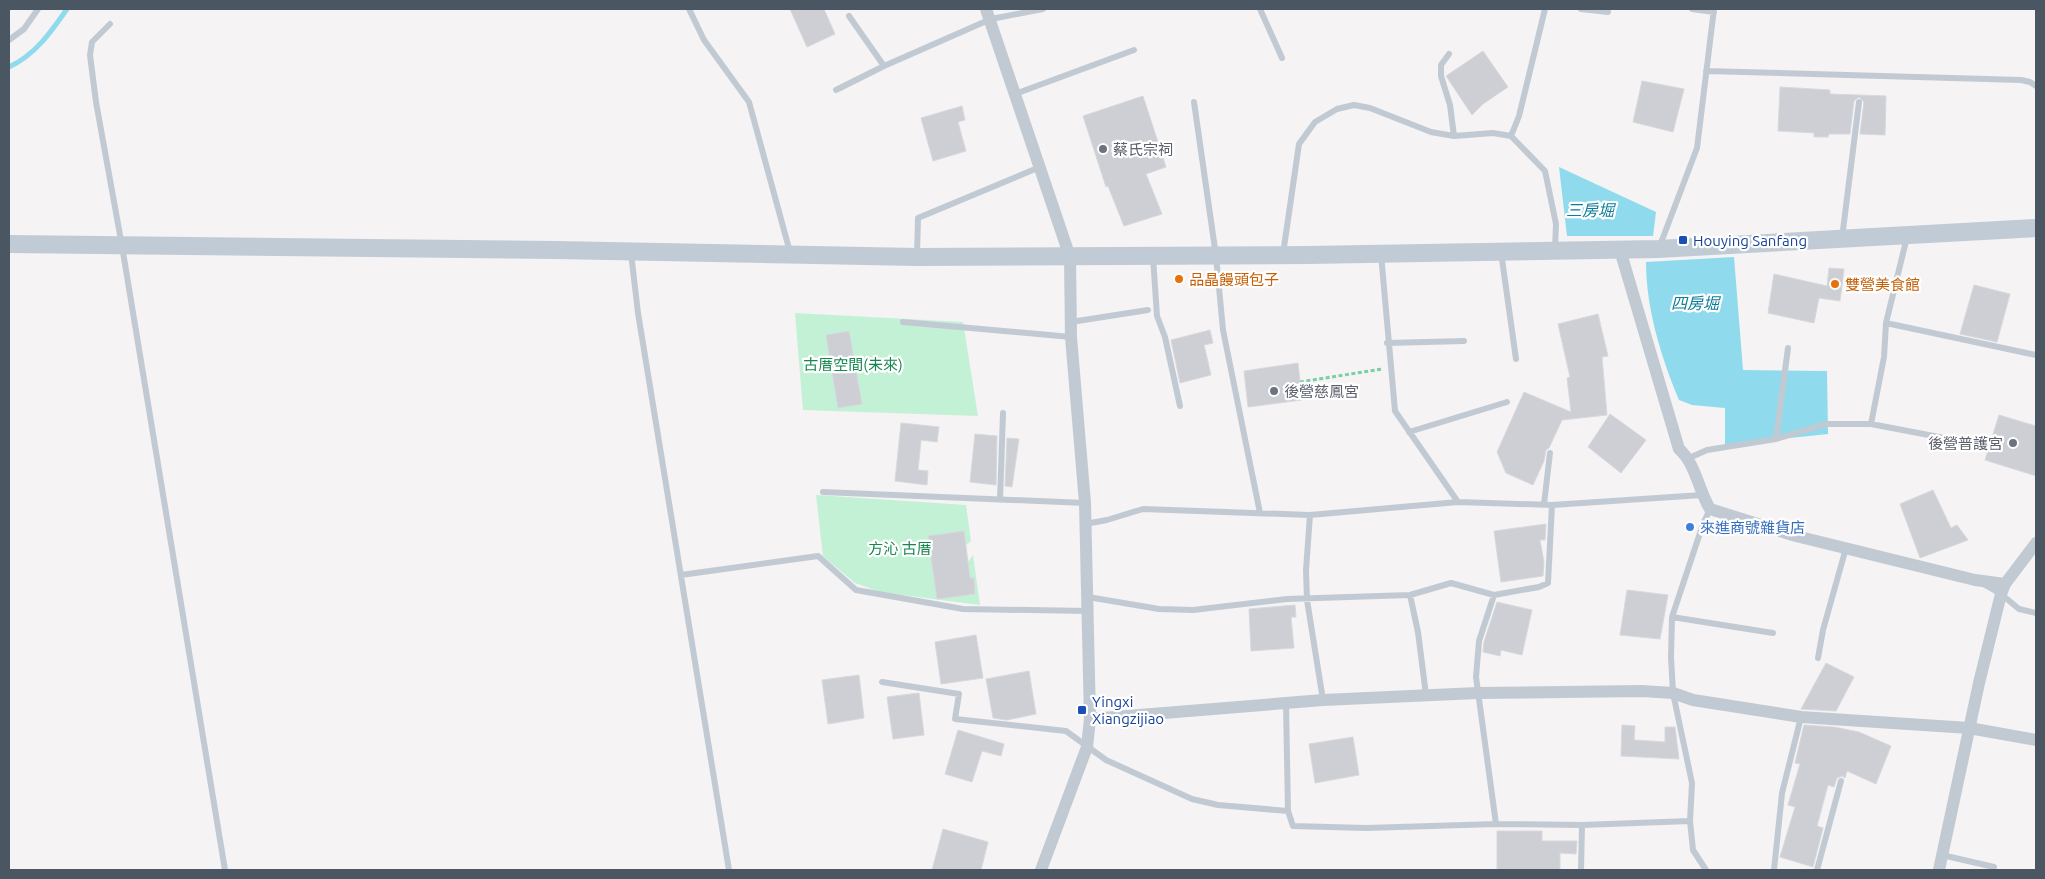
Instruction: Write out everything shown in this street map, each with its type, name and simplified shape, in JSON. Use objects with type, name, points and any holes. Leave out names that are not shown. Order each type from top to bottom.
[{"type":"street","points":[[988,14],[1070,257],[1071,337],[1086,524],[1090,720],[1087,747],[1041,870]]},
{"type":"street","points":[[9,244],[631,251],[917,258],[1216,256],[1658,249],[2036,228]]},
{"type":"street","points":[[1620,250],[1679,449],[1689,458],[1702,495],[1710,509],[1846,548],[1975,580],[2003,589]]},
{"type":"street","points":[[1939,870],[1969,728],[2003,589],[2036,543]]},
{"type":"street","points":[[1090,720],[1323,700],[1477,693],[1642,691],[1674,694],[1694,700],[1801,717],[1969,728],[2036,740]]},
{"type":"lane","points":[[9,40],[24,29],[38,9]]},
{"type":"lane","points":[[689,9],[704,40],[749,102],[791,256]]},
{"type":"lane","points":[[836,90],[988,14],[1044,9]]},
{"type":"lane","points":[[1260,9],[1282,58]]},
{"type":"lane","points":[[1511,136],[1519,116],[1546,9]]},
{"type":"lane","points":[[1581,9],[1608,12]]},
{"type":"lane","points":[[1658,249],[1697,148],[1714,11],[1692,9]]},
{"type":"lane","points":[[849,16],[884,66]]},
{"type":"lane","points":[[110,24],[92,42],[90,55],[96,102],[122,246],[225,870]]},
{"type":"lane","points":[[1015,94],[1134,50]]},
{"type":"lane","points":[[1449,54],[1441,66],[1441,76],[1450,105],[1454,136]]},
{"type":"lane","points":[[1706,71],[2021,80],[2036,86]]},
{"type":"lane","points":[[1194,102],[1216,256],[1223,330],[1260,514]]},
{"type":"lane","points":[[1842,240],[1859,102]]},
{"type":"lane","points":[[1282,255],[1299,144],[1315,122],[1337,109],[1354,105],[1370,108],[1431,132],[1454,136],[1493,133],[1511,136],[1546,171],[1556,224],[1555,251]]},
{"type":"lane","points":[[917,258],[918,218],[1040,167]]},
{"type":"lane","points":[[1871,424],[1884,358],[1886,323],[1907,234]]},
{"type":"lane","points":[[631,251],[638,313],[729,870]]},
{"type":"lane","points":[[1501,251],[1516,359]]},
{"type":"lane","points":[[1380,254],[1395,411],[1458,502]]},
{"type":"lane","points":[[1153,256],[1158,316],[1180,406]]},
{"type":"lane","points":[[1071,322],[1148,310]]},
{"type":"lane","points":[[903,322],[1071,337]]},
{"type":"lane","points":[[1886,323],[2036,356]]},
{"type":"lane","points":[[1387,343],[1464,340]]},
{"type":"lane","points":[[1776,438],[1788,348]]},
{"type":"lane","points":[[1409,432],[1507,402]]},
{"type":"lane","points":[[1000,500],[1003,413]]},
{"type":"lane","points":[[1689,458],[1707,450],[1776,438],[1826,424],[1871,424],[1981,445]]},
{"type":"lane","points":[[1544,504],[1550,454]]},
{"type":"lane","points":[[824,492],[1085,503]]},
{"type":"lane","points":[[1086,524],[1107,520],[1143,508],[1310,515],[1458,502],[1552,505],[1702,495]]},
{"type":"lane","points":[[1088,597],[1159,609],[1193,610],[1287,599],[1307,600],[1410,595],[1451,583],[1494,595],[1539,587],[1548,583],[1552,505]]},
{"type":"lane","points":[[1706,870],[1693,850],[1690,821],[1692,783],[1674,694],[1671,657],[1672,617],[1703,524],[1710,509]]},
{"type":"lane","points":[[1310,515],[1306,570],[1307,600],[1323,700]]},
{"type":"lane","points":[[1818,658],[1823,630],[1846,548]]},
{"type":"lane","points":[[681,576],[818,556],[856,590],[963,609],[1087,611]]},
{"type":"lane","points":[[2003,589],[2019,609],[2036,613]]},
{"type":"lane","points":[[1410,595],[1418,632],[1426,695]]},
{"type":"lane","points":[[1494,595],[1479,641],[1476,677],[1496,824]]},
{"type":"lane","points":[[1672,617],[1773,633]]},
{"type":"lane","points":[[882,682],[959,694],[955,719],[1066,731],[1106,760],[1192,799],[1218,805],[1288,811]]},
{"type":"lane","points":[[1286,704],[1288,811],[1293,826],[1366,828],[1496,824],[1582,825],[1690,821]]},
{"type":"lane","points":[[1774,870],[1782,793],[1801,717]]},
{"type":"lane","points":[[1817,870],[1841,782]]},
{"type":"lane","points":[[1581,870],[1582,825]]},
{"type":"lane","points":[[1942,855],[1994,867]]},
{"type":"path","points":[[1300,382],[1390,368]]},
{"type":"green space","name":"古厝空間(未來)","points":[[795,313],[963,322],[978,416],[803,410]]},
{"type":"green space","name":"方沁 古厝","points":[[816,495],[966,505],[971,541],[966,545],[948,547],[951,564],[968,562],[973,555],[980,605],[880,592],[855,583],[823,556]]},
{"type":"water","name":"三房堀","points":[[1559,167],[1656,212],[1653,236],[1567,236]]},
{"type":"water","name":"四房堀","points":[[1734,257],[1743,370],[1827,371],[1828,434],[1725,445],[1725,408],[1692,405],[1679,400],[1666,367],[1656,332],[1649,297],[1646,262]]},
{"type":"building","points":[[790,9],[824,9],[835,34],[807,47]]},
{"type":"building","points":[[1483,51],[1508,87],[1483,104],[1472,115],[1446,76]]},
{"type":"building","points":[[1642,81],[1684,89],[1673,132],[1633,122]]},
{"type":"building","points":[[1780,87],[1830,90],[1830,94],[1886,96],[1885,135],[1860,134],[1864,102],[1859,97],[1854,101],[1850,134],[1829,134],[1828,137],[1814,137],[1814,133],[1778,131]]},
{"type":"building","points":[[1143,96],[1166,167],[1146,174],[1162,214],[1124,226],[1108,186],[1106,187],[1083,116]]},
{"type":"building","points":[[962,106],[965,120],[958,122],[966,151],[933,161],[921,118]]},
{"type":"building","points":[[1829,268],[1844,269],[1840,301],[1819,298],[1814,323],[1768,313],[1774,274],[1827,286]]},
{"type":"building","points":[[1974,285],[2010,294],[1997,342],[1960,334]]},
{"type":"building","points":[[1598,314],[1608,356],[1602,357],[1607,415],[1562,420],[1549,448],[1546,450],[1544,461],[1533,485],[1506,473],[1497,452],[1524,392],[1571,412],[1567,378],[1570,377],[1558,324]]},
{"type":"building","points":[[1210,330],[1213,343],[1204,345],[1211,375],[1180,383],[1171,340]]},
{"type":"building","points":[[849,331],[862,404],[838,408],[826,335]]},
{"type":"building","name":"後營慈鳳宮","points":[[1298,363],[1302,400],[1248,407],[1244,371]]},
{"type":"building","points":[[1610,414],[1646,440],[1621,473],[1588,447]]},
{"type":"building","name":"後營普護宮","points":[[1999,415],[2036,426],[2036,476],[1985,460]]},
{"type":"building","points":[[901,423],[939,427],[937,442],[921,440],[918,470],[928,471],[927,485],[895,481]]},
{"type":"building","points":[[975,434],[997,436],[996,485],[970,482]]},
{"type":"building","points":[[1007,438],[1019,439],[1012,487],[1005,486]]},
{"type":"building","points":[[1933,490],[1951,528],[1957,525],[1968,540],[1920,558],[1900,504]]},
{"type":"building","points":[[1546,524],[1545,540],[1540,540],[1544,562],[1543,576],[1501,582],[1494,531]]},
{"type":"building","points":[[964,531],[970,578],[974,578],[975,594],[937,599],[928,536]]},
{"type":"building","points":[[1627,590],[1668,595],[1660,639],[1620,635]]},
{"type":"building","points":[[1497,602],[1532,610],[1522,655],[1501,650],[1500,656],[1483,652],[1484,642]]},
{"type":"building","points":[[1295,605],[1296,617],[1291,617],[1294,648],[1251,651],[1249,609]]},
{"type":"building","points":[[976,635],[983,678],[941,684],[935,642]]},
{"type":"building","points":[[1826,663],[1854,677],[1836,711],[1801,709]]},
{"type":"building","points":[[1029,671],[1036,714],[1007,720],[993,718],[986,679]]},
{"type":"building","points":[[859,675],[864,718],[828,724],[822,680]]},
{"type":"building","points":[[919,693],[924,735],[893,739],[887,697]]},
{"type":"building","points":[[1622,725],[1635,726],[1634,740],[1665,742],[1665,727],[1675,727],[1679,759],[1621,756]]},
{"type":"building","points":[[1804,725],[1834,727],[1859,732],[1891,746],[1876,784],[1847,771],[1845,778],[1842,776],[1837,778],[1834,787],[1828,785],[1817,826],[1823,828],[1813,867],[1780,857],[1795,807],[1788,805],[1800,764],[1795,763]]},
{"type":"building","points":[[958,730],[1004,744],[1001,756],[982,751],[972,782],[945,774]]},
{"type":"building","points":[[1353,737],[1359,775],[1315,783],[1309,744]]},
{"type":"building","points":[[943,829],[988,842],[981,870],[932,870]]},
{"type":"building","points":[[1497,831],[1542,831],[1542,841],[1577,841],[1576,854],[1560,853],[1560,870],[1497,870]]},
{"type":"waterway","points":[[9,67],[35,49],[67,9]]},
{"type":"place","name":"蔡氏宗祠","points":[[1103,149]]},
{"type":"place","name":"Houying Sanfang","points":[[1683,240]]},
{"type":"place","name":"品晶饅頭包子","points":[[1179,279]]},
{"type":"place","name":"雙營美食館","points":[[1835,284]]},
{"type":"place","name":"後營慈鳳宮","points":[[1274,391]]},
{"type":"place","name":"後營普護宮","points":[[2013,443]]},
{"type":"place","name":"來進商號雜貨店","points":[[1690,527]]},
{"type":"place","name":"Yingxi Xiangzijiao","points":[[1082,710]]}]
